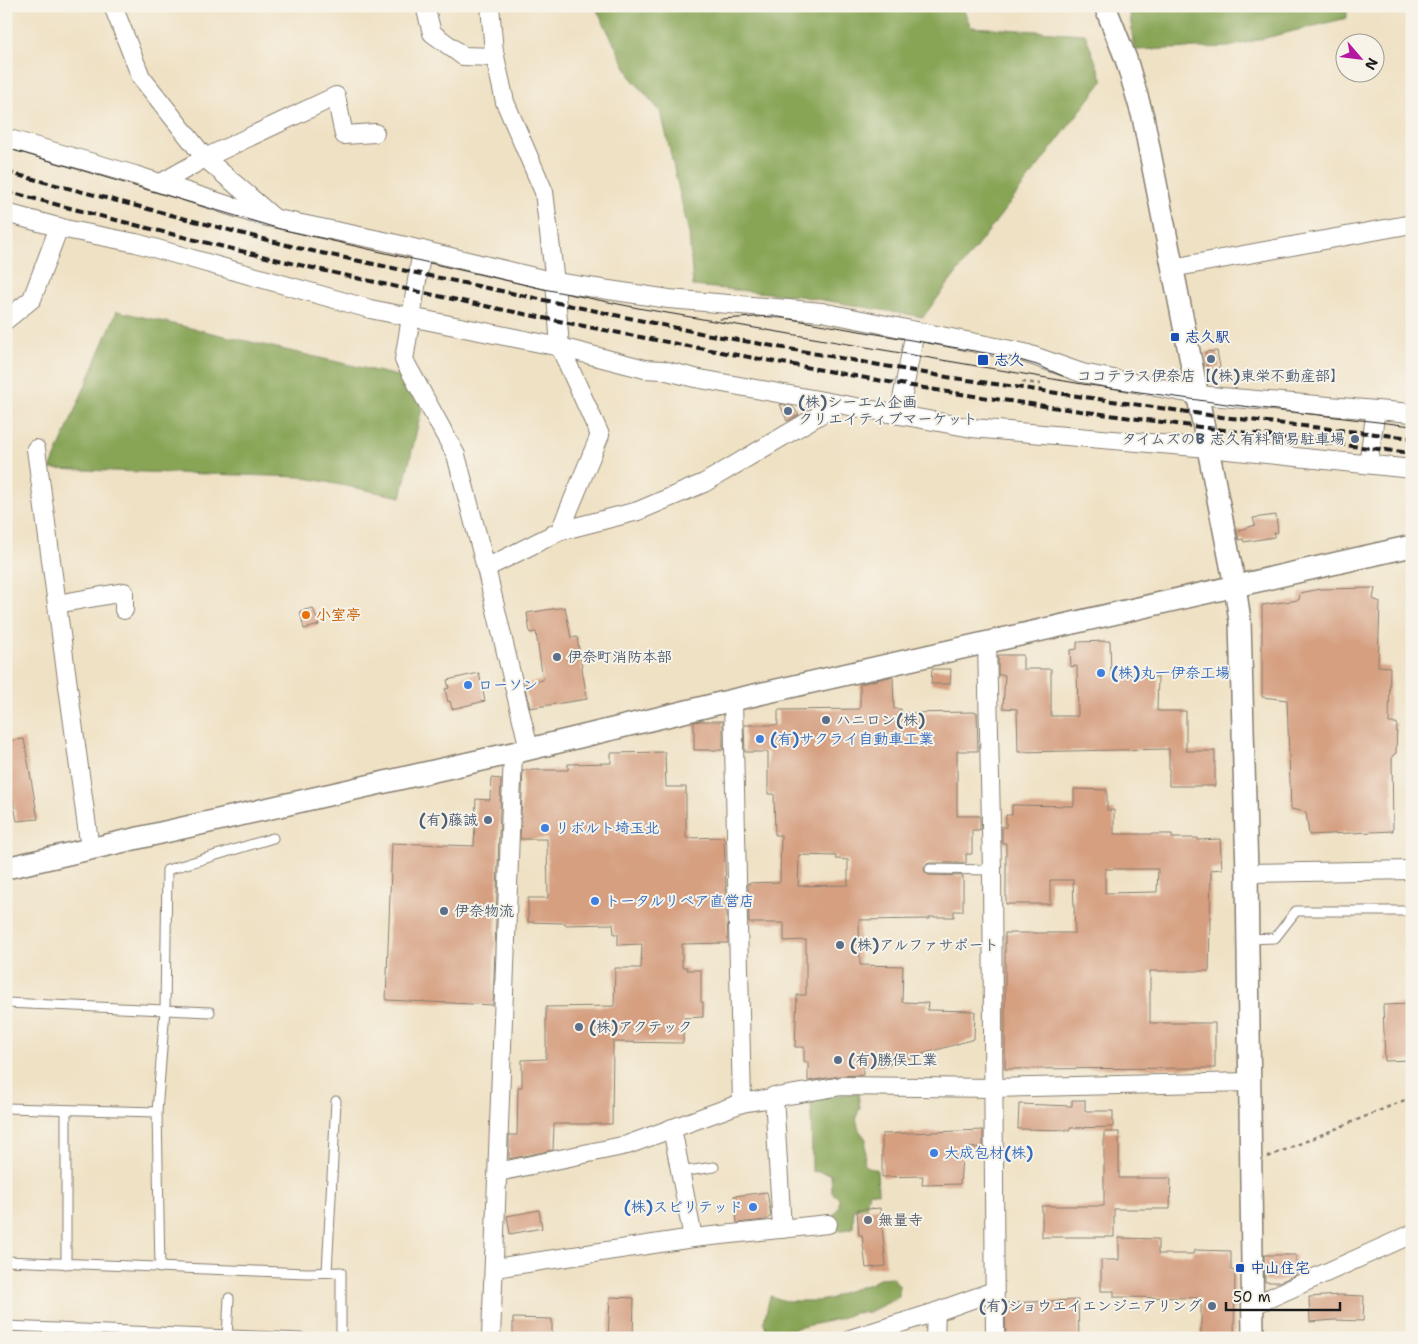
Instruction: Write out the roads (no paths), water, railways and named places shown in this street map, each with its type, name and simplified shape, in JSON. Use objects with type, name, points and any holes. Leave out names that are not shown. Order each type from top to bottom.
[{"type":"street","points":[[113,6],[142,77],[205,158],[276,219]]},
{"type":"street","points":[[425,6],[432,33],[463,56],[495,57]]},
{"type":"street","points":[[490,6],[495,57],[505,102],[544,192],[555,282],[560,347],[600,435],[560,531]]},
{"type":"street","points":[[1105,6],[1126,59],[1143,117],[1236,586],[1240,621],[1247,873],[1253,1338]]},
{"type":"street","points":[[161,183],[205,158],[336,96],[344,135],[375,133]]},
{"type":"street","points":[[6,138],[161,183],[258,215],[422,250],[555,282],[669,299],[822,312],[1025,353],[1082,372],[1198,396],[1412,413]]},
{"type":"street","points":[[6,213],[59,227],[136,243],[370,309],[560,347],[695,378],[972,428],[1208,448],[1412,469]]},
{"type":"street","points":[[1172,268],[1412,224]]},
{"type":"street","points":[[6,320],[32,299],[59,227]]},
{"type":"street","points":[[422,250],[404,360],[456,456],[486,568],[521,751],[498,1172],[492,1338]]},
{"type":"street","points":[[899,414],[915,331]]},
{"type":"street","points":[[486,568],[560,531],[638,511],[704,483],[838,404]]},
{"type":"street","points":[[1368,464],[1376,410]]},
{"type":"street","points":[[36,449],[90,849]]},
{"type":"street","points":[[6,868],[1412,546]]},
{"type":"street","points":[[57,604],[124,592],[124,610]]},
{"type":"street","points":[[987,642],[992,870],[995,1338]]},
{"type":"street","points":[[733,700],[742,1103]]},
{"type":"street","points":[[1247,873],[1412,870]]},
{"type":"street","points":[[498,1172],[627,1145],[742,1103],[774,1096],[842,1086],[993,1088],[1249,1082]]},
{"type":"street","points":[[774,1096],[782,1229]]},
{"type":"street","points":[[672,1128],[693,1238]]},
{"type":"street","points":[[495,1268],[693,1238],[828,1224]]},
{"type":"street","points":[[1252,1306],[1412,1234]]},
{"type":"street","points":[[853,1338],[936,1312],[994,1291]]},
{"type":"street","points":[[935,1338],[936,1312]]},
{"type":"lane","points":[[160,1268],[157,1112],[164,1010],[167,870],[273,838]]},
{"type":"lane","points":[[930,869],[992,870]]},
{"type":"lane","points":[[1247,939],[1275,938],[1296,911],[1412,911]]},
{"type":"lane","points":[[6,1003],[210,1012]]},
{"type":"lane","points":[[327,1272],[336,1101]]},
{"type":"lane","points":[[6,1108],[157,1112]]},
{"type":"lane","points":[[66,1110],[66,1264]]},
{"type":"lane","points":[[680,1172],[714,1166]]},
{"type":"lane","points":[[6,1261],[306,1273],[341,1272],[341,1338]]},
{"type":"lane","points":[[227,1336],[230,1298]]},
{"type":"lane","points":[[6,1326],[302,1338]]},
{"type":"tram line","points":[[6,148],[280,229],[544,289],[638,308],[1082,384],[1234,405],[1412,426]]},
{"type":"tram line","points":[[720,319],[773,316],[1009,357],[1037,365],[1063,376]]},
{"type":"railway","points":[[6,172],[298,248],[705,334],[947,377],[1222,417],[1412,438]]},
{"type":"railway","points":[[6,191],[203,242],[401,288],[700,348],[948,392],[1064,409],[1412,453]]},
{"type":"place","name":"志久駅","points":[[1175,337]]},
{"type":"place","name":"ココテラス伊奈店【(株)東栄不動産部】","points":[[1211,359]]},
{"type":"place","name":"志久","points":[[983,360]]},
{"type":"place","name":"(株)シーエム企画 クリエイティブマーケット","points":[[788,411]]},
{"type":"place","name":"タイムズのB 志久有料簡易駐車場","points":[[1355,439]]},
{"type":"place","name":"小室亭","points":[[306,615]]},
{"type":"place","name":"伊奈町消防本部","points":[[557,657]]},
{"type":"place","name":"(株)丸一伊奈工場","points":[[1101,673]]},
{"type":"place","name":"ローソン","points":[[468,685]]},
{"type":"place","name":"ハニロン(株)","points":[[826,720]]},
{"type":"place","name":"(有)サクライ自動車工業","points":[[760,739]]},
{"type":"place","name":"(有)藤誠","points":[[488,820]]},
{"type":"place","name":"リボルト埼玉北","points":[[545,828]]},
{"type":"place","name":"トータルリペア直営店","points":[[595,901]]},
{"type":"place","name":"伊奈物流","points":[[444,911]]},
{"type":"place","name":"(株)アルファサポート","points":[[840,945]]},
{"type":"place","name":"(株)アクテック","points":[[579,1027]]},
{"type":"place","name":"(有)勝俣工業","points":[[838,1060]]},
{"type":"place","name":"大成包材(株)","points":[[934,1153]]},
{"type":"place","name":"(株)スピリテッド","points":[[753,1207]]},
{"type":"place","name":"無量寺","points":[[868,1220]]},
{"type":"place","name":"中山住宅","points":[[1240,1268]]},
{"type":"place","name":"(有)ショウエイエンジニアリング","points":[[1212,1306]]}]
